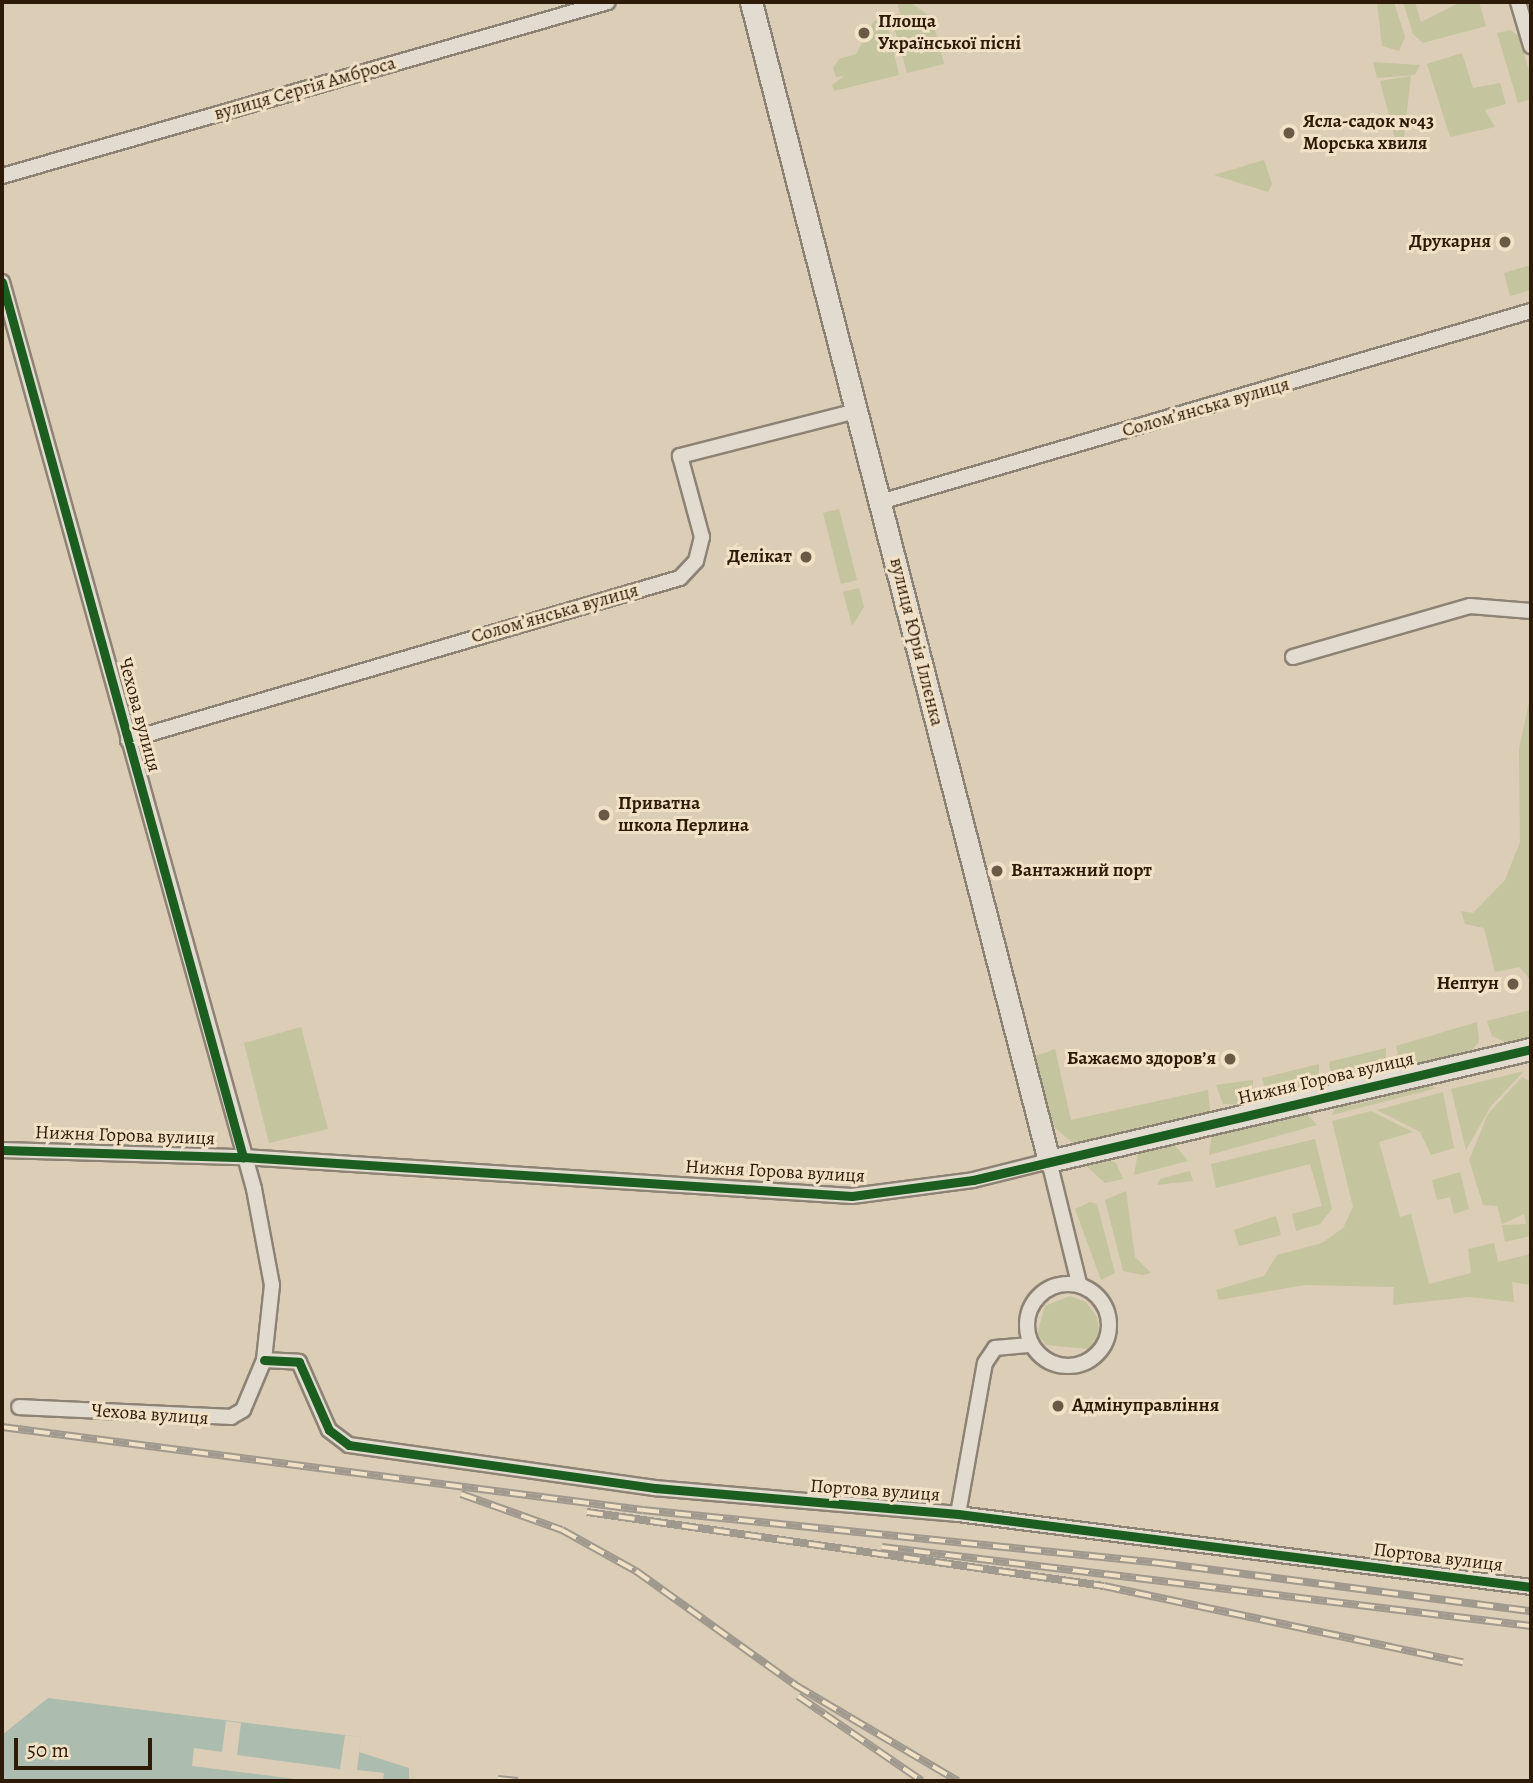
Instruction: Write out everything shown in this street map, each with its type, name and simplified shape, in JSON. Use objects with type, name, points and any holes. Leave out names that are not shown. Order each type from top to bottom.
[{"type":"street","name":"вулиця Сергія Амброса","points":[[2,176],[608,2]]},
{"type":"street","name":"вулиця Юрія Іллєнка","points":[[751,2],[1079,1283]]},
{"type":"street","points":[[1518,2],[1531,46]]},
{"type":"street","name":"Чехова вулиця","points":[[2,282],[243,1157],[272,1284],[264,1360],[243,1410],[220,1420],[19,1407]]},
{"type":"street","name":"Соломʼянська вулиця","points":[[880,502],[1531,311]]},
{"type":"street","name":"Соломʼянська вулиця","points":[[128,740],[680,578],[696,561],[702,537],[680,456],[857,411]]},
{"type":"street","points":[[1293,657],[1475,605],[1531,611]]},
{"type":"street","name":"Нижня Горова вулиця","points":[[2,1150],[243,1157],[852,1196],[973,1180],[1531,1049]]},
{"type":"street","points":[[1079,1283],[1100,1301],[1112,1327],[1102,1354],[1084,1363],[1042,1358],[1028,1345],[1027,1318],[1040,1295],[1079,1283]]},
{"type":"street","points":[[958,1514],[985,1363],[995,1348],[1028,1345]]},
{"type":"street","name":"Портова вулиця","points":[[264,1360],[299,1362],[329,1430],[349,1446],[655,1488],[958,1514],[1531,1587]]},
{"type":"green space","points":[[897,2],[910,2],[932,18],[944,64],[907,73],[891,16],[900,13]]},
{"type":"green space","points":[[1377,2],[1394,2],[1405,37],[1399,51],[1382,46]]},
{"type":"green space","points":[[1403,2],[1415,2],[1421,22],[1461,2],[1479,2],[1486,26],[1423,43],[1413,34]]},
{"type":"green space","points":[[886,18],[899,75],[834,91],[832,85],[844,76],[836,77],[833,68],[839,59],[856,54],[874,21]]},
{"type":"green space","points":[[1510,30],[1519,36],[1531,78],[1531,99],[1518,103],[1497,33]]},
{"type":"green space","points":[[1462,53],[1473,88],[1500,83],[1506,104],[1485,110],[1495,127],[1450,137],[1427,64]]},
{"type":"green space","points":[[1373,62],[1420,65],[1415,75],[1377,78]]},
{"type":"green space","points":[[1411,76],[1403,145],[1398,150],[1380,81]]},
{"type":"green space","points":[[1264,160],[1272,184],[1268,192],[1214,175]]},
{"type":"green space","points":[[1531,265],[1531,290],[1510,296],[1504,273]]},
{"type":"green space","points":[[839,509],[857,580],[841,584],[823,513]]},
{"type":"green space","points":[[859,588],[864,607],[852,626],[843,592]]},
{"type":"green space","points":[[1531,693],[1531,980],[1519,967],[1495,972],[1484,928],[1465,924],[1461,911],[1473,913],[1505,880],[1520,842],[1519,749]]},
{"type":"green space","points":[[1531,1010],[1531,1037],[1507,1043],[1492,1036],[1487,1021]]},
{"type":"green space","points":[[1477,1022],[1479,1042],[1471,1051],[1406,1068],[1400,1063],[1396,1046]]},
{"type":"green space","points":[[301,1027],[328,1129],[269,1143],[244,1043]]},
{"type":"green space","points":[[1386,1048],[1386,1073],[1339,1084],[1332,1080],[1329,1062]]},
{"type":"green space","points":[[1055,1049],[1071,1120],[1208,1090],[1210,1111],[1073,1143],[1054,1127],[1035,1056]]},
{"type":"green space","points":[[1319,1064],[1319,1089],[1267,1096],[1262,1078]]},
{"type":"green space","points":[[1524,1071],[1491,1106],[1466,1150],[1451,1089]]},
{"type":"green space","points":[[1522,1077],[1531,1082],[1531,1236],[1505,1242],[1502,1225],[1526,1224],[1524,1214],[1502,1224],[1497,1206],[1483,1205],[1469,1160],[1488,1114]]},
{"type":"green space","points":[[1253,1080],[1252,1105],[1223,1104],[1216,1085]]},
{"type":"green space","points":[[1428,1086],[1437,1088],[1332,1115],[1337,1103],[1354,1105]]},
{"type":"green space","points":[[1443,1092],[1454,1148],[1431,1155],[1420,1132],[1377,1110]]},
{"type":"green space","points":[[1371,1111],[1413,1132],[1379,1142],[1400,1217],[1411,1214],[1429,1284],[1471,1273],[1468,1249],[1494,1243],[1498,1262],[1531,1254],[1531,1285],[1512,1282],[1514,1302],[1469,1297],[1393,1305],[1394,1287],[1305,1285],[1219,1300],[1216,1290],[1264,1276],[1277,1255],[1322,1243],[1343,1228],[1353,1207],[1332,1121]]},
{"type":"green space","points":[[1305,1112],[1317,1125],[1209,1155],[1212,1133]]},
{"type":"green space","points":[[1315,1139],[1332,1209],[1320,1224],[1296,1231],[1292,1214],[1322,1206],[1310,1164],[1216,1188],[1211,1164]]},
{"type":"green space","points":[[1172,1142],[1188,1161],[1134,1175],[1138,1153]]},
{"type":"green space","points":[[1101,1157],[1116,1163],[1123,1179],[1105,1183],[1083,1163]]},
{"type":"green space","points":[[1190,1171],[1193,1181],[1157,1185],[1160,1179]]},
{"type":"green space","points":[[1460,1172],[1469,1209],[1454,1214],[1450,1197],[1437,1200],[1432,1180]]},
{"type":"green space","points":[[1126,1191],[1135,1257],[1151,1273],[1143,1275],[1123,1271],[1105,1200]]},
{"type":"green space","points":[[1090,1202],[1097,1204],[1115,1273],[1101,1280],[1075,1209]]},
{"type":"green space","points":[[1276,1216],[1281,1235],[1239,1246],[1234,1230]]},
{"type":"green space","points":[[1070,1296],[1086,1302],[1097,1317],[1100,1338],[1089,1349],[1046,1345],[1037,1334],[1045,1306]]},
{"type":"shaded area","points":[[48,1698],[361,1737],[359,1752],[409,1768],[409,1781],[2,1781],[2,1735]]},
{"type":"pier","points":[[226,1721],[241,1723],[237,1755],[340,1769],[345,1735],[361,1737],[357,1770],[384,1773],[383,1781],[311,1781],[192,1766],[194,1748],[222,1752]]},
{"type":"railway","points":[[2,1427],[643,1510],[1160,1563],[1531,1611]]},
{"type":"railway","points":[[461,1494],[562,1530],[636,1571],[795,1685],[958,1781]]},
{"type":"railway","points":[[587,1512],[1104,1586],[1463,1662]]},
{"type":"railway","points":[[882,1547],[1531,1626]]},
{"type":"railway","points":[[798,1696],[922,1781]]},
{"type":"railway","points":[[498,1779],[518,1781]]},
{"type":"cycle path","points":[[2,282],[243,1157]]},
{"type":"cycle path","points":[[2,1150],[243,1157],[852,1196],[973,1180],[1531,1049]]},
{"type":"cycle path","points":[[264,1360],[299,1362],[329,1430],[349,1445],[655,1488],[958,1514],[1531,1587]]},
{"type":"place","name":"Площа Української пісні","points":[[864,33]]},
{"type":"place","name":"Ясла-садок №43 Морська хвиля","points":[[1289,133]]},
{"type":"place","name":"Друкарня","points":[[1505,242]]},
{"type":"place","name":"Делікат","points":[[806,557]]},
{"type":"place","name":"Приватна школа Перлина","points":[[604,815]]},
{"type":"place","name":"Вантажний порт","points":[[997,871]]},
{"type":"place","name":"Нептун","points":[[1513,984]]},
{"type":"place","name":"Бажаємо здоровʼя","points":[[1230,1059]]},
{"type":"place","name":"Адмінуправління","points":[[1058,1406]]}]
